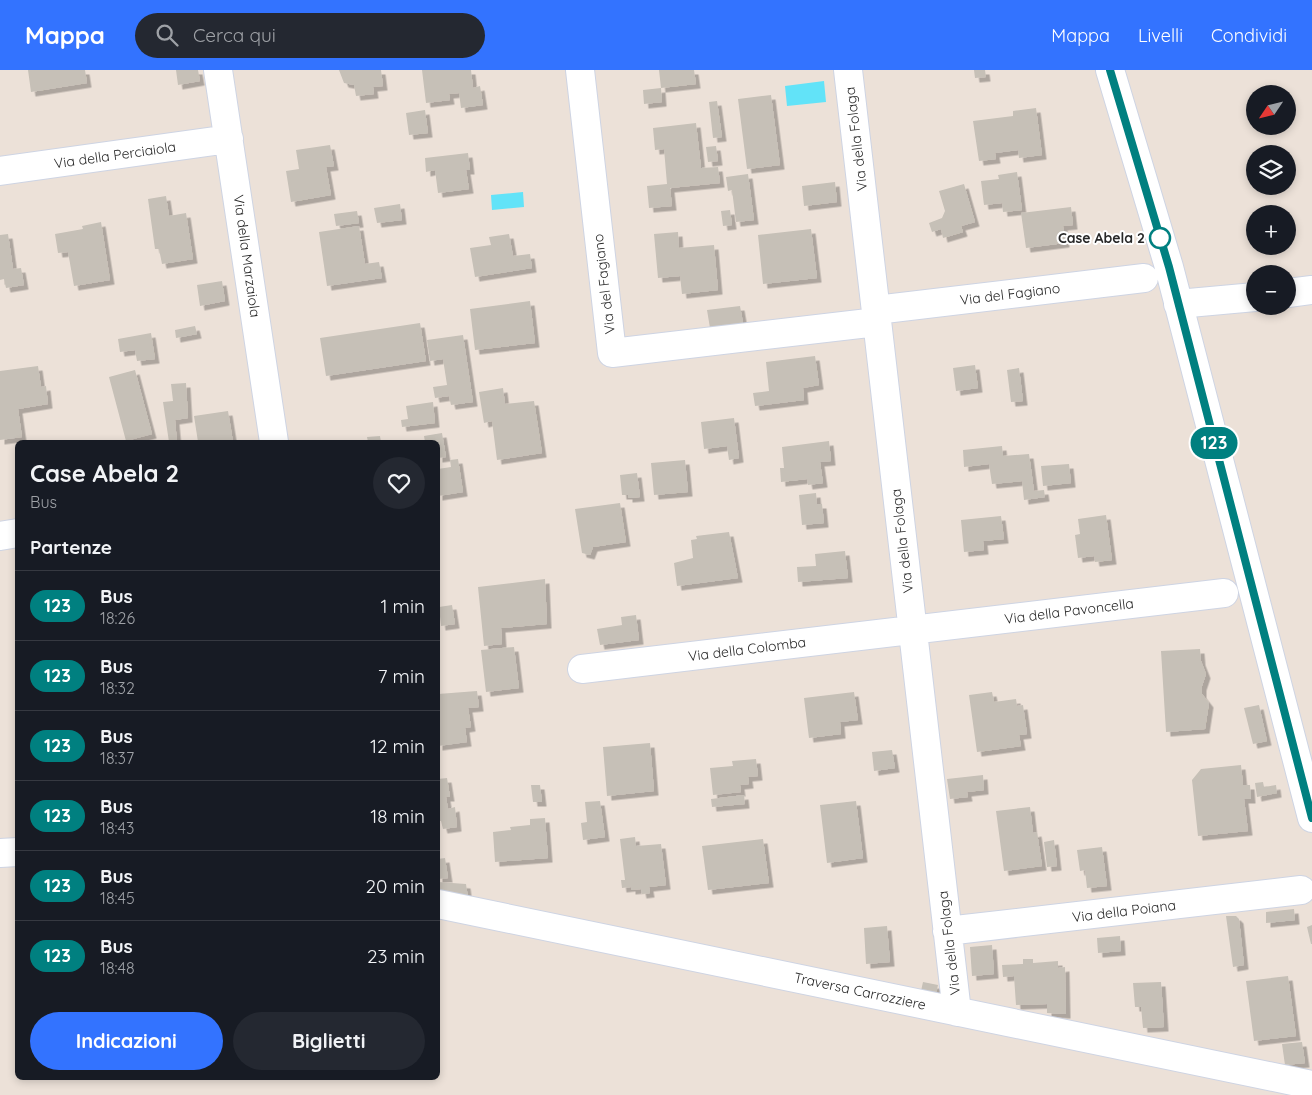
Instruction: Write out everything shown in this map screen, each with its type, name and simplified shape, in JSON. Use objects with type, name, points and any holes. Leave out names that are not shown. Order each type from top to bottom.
[{"type":"street","name":"Via della Marzaiola","points":[[218,70],[230,139],[274,440]]},
{"type":"street","name":"Via del Fagiano","points":[[580,70],[612,353],[1144,278]]},
{"type":"street","name":"Via della Folaga","points":[[848,70],[957,1012]]},
{"type":"street","points":[[1110,70],[1178,304],[1312,818]]},
{"type":"street","name":"Via della Perciaiola","points":[[0,171],[230,139]]},
{"type":"street","points":[[1296,292],[1312,290]]},
{"type":"street","points":[[1178,304],[1246,298]]},
{"type":"street","points":[[0,536],[15,534]]},
{"type":"street","name":"Via della Pavoncella","points":[[913,629],[1224,593]]},
{"type":"street","name":"Via della Colomba","points":[[582,668],[913,629]]},
{"type":"street","points":[[0,853],[15,852]]},
{"type":"street","name":"Via della Poiana","points":[[947,931],[1301,890]]},
{"type":"street","name":"Traversa Carrozziere","points":[[440,904],[544,924],[1312,1085]]},
{"type":"water","points":[[824,81],[826,102],[787,106],[785,86]]},
{"type":"water","points":[[523,192],[524,207],[492,210],[491,195]]},
{"type":"building","points":[[28,70],[85,70],[87,83],[31,92]]},
{"type":"building","points":[[176,70],[198,70],[200,81],[178,85]]},
{"type":"building","points":[[339,70],[381,70],[383,86],[373,87],[374,94],[356,96],[354,85],[344,83]]},
{"type":"building","points":[[422,70],[471,70],[473,88],[480,86],[483,105],[461,108],[459,93],[449,94],[450,100],[426,103]]},
{"type":"building","points":[[659,70],[694,70],[696,84],[661,88]]},
{"type":"building","points":[[974,70],[985,70],[986,77],[975,78]]},
{"type":"building","points":[[661,88],[662,102],[644,104],[643,90]]},
{"type":"building","points":[[771,95],[780,165],[747,169],[738,99]]},
{"type":"building","points":[[717,101],[722,137],[713,138],[709,102]]},
{"type":"building","points":[[1036,108],[1042,155],[1019,158],[1018,150],[995,153],[996,159],[979,161],[973,121],[1013,116],[1013,111]]},
{"type":"building","points":[[425,110],[428,133],[409,135],[406,113]]},
{"type":"building","points":[[696,123],[701,168],[718,167],[720,183],[670,188],[672,206],[649,208],[647,186],[667,184],[664,149],[655,150],[653,128]]},
{"type":"building","points":[[330,145],[334,166],[326,167],[331,195],[291,202],[286,171],[299,169],[296,150]]},
{"type":"building","points":[[716,146],[718,161],[708,162],[706,147]]},
{"type":"building","points":[[468,153],[470,170],[466,170],[469,189],[438,193],[435,170],[426,172],[425,158]]},
{"type":"building","points":[[1017,172],[1022,210],[1003,212],[1002,203],[984,205],[981,181],[999,179],[998,175]]},
{"type":"building","points":[[748,174],[754,220],[736,222],[732,190],[728,191],[726,177]]},
{"type":"building","points":[[835,182],[837,202],[804,206],[802,186]]},
{"type":"building","points":[[964,184],[975,222],[961,226],[963,232],[943,238],[941,229],[932,232],[929,223],[942,218],[945,211],[939,191]]},
{"type":"building","points":[[166,196],[169,216],[186,213],[193,259],[162,264],[159,249],[155,249],[148,199]]},
{"type":"building","points":[[400,204],[402,220],[377,223],[374,208]]},
{"type":"building","points":[[1071,207],[1073,225],[1063,226],[1065,243],[1026,248],[1021,213]]},
{"type":"building","points":[[730,210],[732,225],[723,226],[721,211]]},
{"type":"building","points":[[357,211],[359,223],[336,226],[334,214]]},
{"type":"building","points":[[101,222],[110,280],[74,286],[68,252],[58,253],[55,234],[83,229],[82,226]]},
{"type":"building","points":[[359,226],[365,264],[379,262],[382,278],[327,286],[319,232]]},
{"type":"building","points":[[811,229],[817,278],[763,284],[758,235]]},
{"type":"building","points":[[678,232],[679,248],[714,245],[718,290],[682,294],[680,276],[658,278],[654,234]]},
{"type":"building","points":[[8,234],[13,269],[21,268],[24,285],[6,288],[4,279],[0,280],[0,235]]},
{"type":"building","points":[[509,234],[513,256],[530,254],[532,268],[475,277],[470,248],[491,245],[489,237]]},
{"type":"building","points":[[222,281],[225,301],[200,306],[197,285]]},
{"type":"building","points":[[530,301],[535,343],[475,350],[470,309]]},
{"type":"building","points":[[740,306],[743,323],[710,328],[707,310]]},
{"type":"building","points":[[420,323],[426,361],[326,376],[320,338]]},
{"type":"building","points":[[195,326],[197,334],[176,338],[175,330]]},
{"type":"building","points":[[151,333],[155,359],[137,361],[135,350],[120,352],[118,339]]},
{"type":"building","points":[[463,335],[473,402],[451,405],[449,396],[435,398],[433,387],[447,385],[443,359],[430,361],[427,340]]},
{"type":"building","points":[[815,356],[819,385],[803,388],[804,400],[755,406],[753,393],[769,391],[766,362]]},
{"type":"building","points":[[975,365],[978,388],[956,391],[953,368]]},
{"type":"building","points":[[38,366],[41,387],[46,386],[48,404],[18,409],[22,437],[0,440],[0,371]]},
{"type":"building","points":[[1019,368],[1023,401],[1011,402],[1007,370]]},
{"type":"building","points":[[135,370],[152,434],[126,440],[109,377]]},
{"type":"building","points":[[186,383],[188,418],[175,420],[177,440],[169,440],[163,402],[173,401],[171,384]]},
{"type":"building","points":[[503,388],[505,404],[534,401],[542,453],[497,460],[492,421],[484,423],[479,392]]},
{"type":"building","points":[[433,402],[435,423],[402,427],[401,420],[408,419],[406,406]]},
{"type":"building","points":[[228,411],[233,440],[198,440],[194,416]]},
{"type":"building","points":[[734,418],[739,458],[729,460],[727,446],[704,449],[701,422]]},
{"type":"building","points":[[442,433],[446,457],[440,458],[440,440],[425,440],[424,436]]},
{"type":"building","points":[[380,436],[381,440],[368,440],[367,437]]},
{"type":"building","points":[[829,441],[831,461],[820,462],[823,483],[808,485],[807,479],[781,482],[780,468],[784,468],[782,447]]},
{"type":"building","points":[[1002,446],[1003,456],[1029,454],[1034,491],[1044,490],[1045,497],[1024,500],[1022,481],[992,484],[989,464],[964,467],[963,450]]},
{"type":"building","points":[[458,459],[463,492],[440,496],[440,469],[451,467],[450,460]]},
{"type":"building","points":[[685,460],[688,492],[654,495],[651,463]]},
{"type":"building","points":[[1069,464],[1071,483],[1043,486],[1041,466]]},
{"type":"building","points":[[637,473],[640,497],[628,498],[628,495],[622,495],[620,475]]},
{"type":"building","points":[[816,493],[817,504],[822,504],[824,523],[802,525],[799,495]]},
{"type":"building","points":[[620,503],[626,542],[593,547],[590,555],[582,553],[575,509]]},
{"type":"building","points":[[1106,515],[1112,560],[1095,562],[1094,556],[1078,558],[1075,535],[1080,534],[1078,519]]},
{"type":"building","points":[[1001,516],[1004,539],[983,541],[984,550],[964,552],[961,520]]},
{"type":"building","points":[[729,532],[738,578],[677,586],[674,563],[693,558],[691,540],[697,539],[696,536]]},
{"type":"building","points":[[845,551],[848,578],[798,582],[797,567],[816,566],[815,554]]},
{"type":"building","points":[[545,579],[547,624],[501,628],[502,644],[484,646],[478,587]]},
{"type":"building","points":[[452,605],[455,624],[441,626],[440,607]]},
{"type":"building","points":[[636,615],[639,640],[600,645],[597,629],[622,625],[621,617]]},
{"type":"building","points":[[514,647],[519,688],[486,692],[481,650]]},
{"type":"building","points":[[1200,649],[1201,661],[1206,674],[1202,686],[1202,694],[1209,703],[1205,729],[1166,732],[1161,651]]},
{"type":"building","points":[[477,691],[479,707],[468,708],[471,727],[465,728],[467,742],[440,746],[440,694]]},
{"type":"building","points":[[854,692],[858,720],[840,722],[841,734],[809,738],[804,698]]},
{"type":"building","points":[[992,692],[994,702],[1016,699],[1017,706],[1023,705],[1027,734],[1019,735],[1021,746],[977,752],[969,695]]},
{"type":"building","points":[[1259,705],[1267,741],[1253,744],[1244,708]]},
{"type":"building","points":[[650,743],[654,791],[607,796],[603,747]]},
{"type":"building","points":[[892,750],[895,768],[874,771],[872,752]]},
{"type":"building","points":[[756,759],[758,776],[748,777],[749,784],[740,785],[741,792],[713,795],[710,768],[733,766],[732,761]]},
{"type":"building","points":[[1241,765],[1243,785],[1250,785],[1251,799],[1244,799],[1248,831],[1198,836],[1192,780],[1201,769]]},
{"type":"building","points":[[983,775],[984,790],[967,792],[968,797],[950,799],[947,779]]},
{"type":"building","points":[[447,778],[450,797],[446,797],[448,809],[455,807],[457,827],[443,829],[440,821],[440,779]]},
{"type":"building","points":[[1263,782],[1264,787],[1276,785],[1277,793],[1257,797],[1255,783]]},
{"type":"building","points":[[531,785],[540,785],[542,802],[533,802]]},
{"type":"building","points":[[744,795],[745,804],[712,807],[711,799]]},
{"type":"building","points":[[600,801],[605,837],[583,840],[581,823],[587,822],[585,802]]},
{"type":"building","points":[[856,801],[863,858],[827,863],[820,805]]},
{"type":"building","points":[[1030,807],[1033,833],[1037,832],[1042,866],[1004,871],[996,811]]},
{"type":"building","points":[[545,818],[548,858],[495,862],[493,832],[511,830],[510,827],[530,825],[530,819]]},
{"type":"building","points":[[635,837],[636,846],[661,844],[666,885],[649,887],[650,893],[642,894],[641,889],[631,890],[631,887],[622,888],[621,880],[625,880],[620,839]]},
{"type":"building","points":[[763,839],[769,883],[708,890],[702,846]]},
{"type":"building","points":[[1054,840],[1057,866],[1047,867],[1044,842]]},
{"type":"building","points":[[1102,847],[1107,886],[1087,888],[1085,870],[1080,871],[1077,850]]},
{"type":"building","points":[[445,858],[448,878],[440,879],[440,859]]},
{"type":"building","points":[[440,882],[466,884],[468,898],[440,893]]},
{"type":"building","points":[[1294,909],[1295,920],[1266,923],[1266,912]]},
{"type":"building","points":[[1226,916],[1236,916],[1239,919],[1244,965],[1233,967]]},
{"type":"building","points":[[1312,925],[1312,944],[1311,944],[1307,927]]},
{"type":"building","points":[[887,926],[890,962],[866,964],[864,928]]},
{"type":"building","points":[[1120,936],[1121,951],[1098,953],[1097,938]]},
{"type":"building","points":[[992,945],[994,974],[972,976],[970,947]]},
{"type":"building","points":[[1023,959],[1033,959],[1033,963],[1058,961],[1058,968],[1065,967],[1066,1014],[1047,1013],[1047,1004],[1016,1005],[1014,976],[1003,977],[1002,965],[1023,964]]},
{"type":"building","points":[[1288,976],[1296,1036],[1254,1041],[1246,981]]},
{"type":"building","points":[[923,982],[938,985],[936,994],[921,991]]},
{"type":"building","points":[[1161,982],[1164,1027],[1143,1028],[1141,1007],[1135,1007],[1133,983]]},
{"type":"building","points":[[1302,1042],[1305,1063],[1285,1065],[1282,1044]]},
{"type":"bus line","name":"123","points":[[1110,70],[1169,267],[1312,818]]},
{"type":"place","name":"Case Abela 2","points":[[1160,238]]}]
